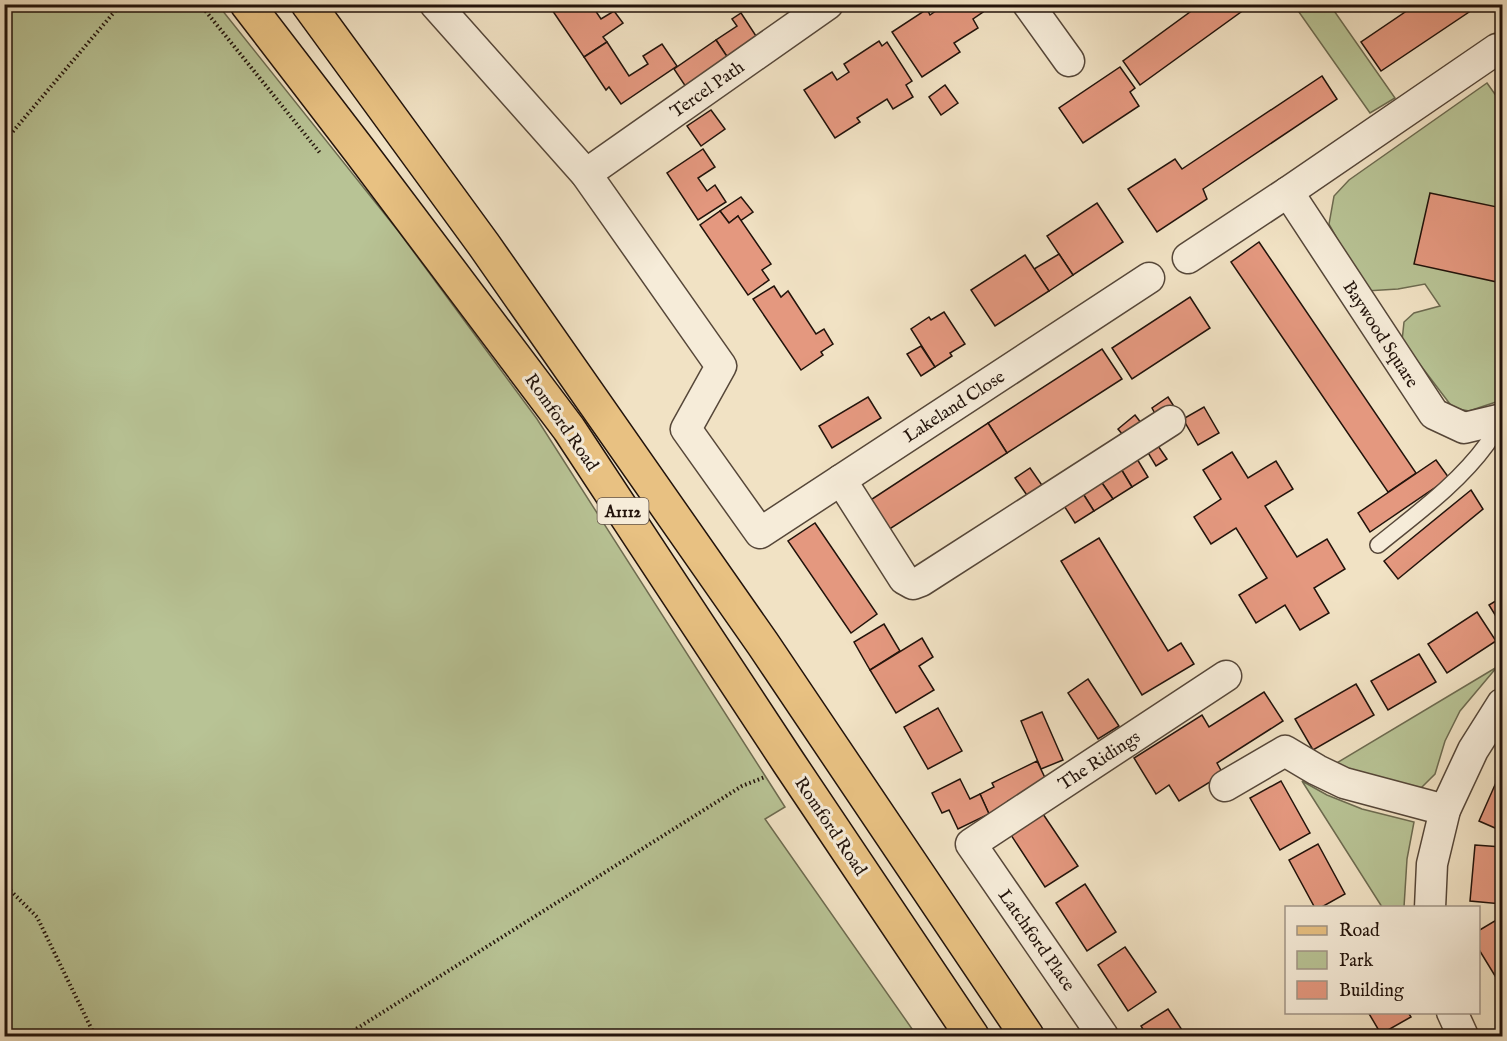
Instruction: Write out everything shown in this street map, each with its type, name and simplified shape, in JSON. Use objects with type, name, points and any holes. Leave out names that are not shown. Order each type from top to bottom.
[{"type":"main road","name":"Romford Road","points":[[247,4],[569,429],[972,1036]]},
{"type":"main road","name":"Romford Road","points":[[308,4],[484,245],[756,634],[1027,1036]]},
{"type":"street","points":[[435,4],[586,174]]},
{"type":"street","name":"Tercel Path","points":[[586,174],[828,4]]},
{"type":"street","points":[[1028,4],[1069,61]]},
{"type":"street","points":[[1188,258],[1501,46]]},
{"type":"street","name":"Lakeland Close","points":[[586,174],[721,366],[686,429],[760,533],[1149,278]]},
{"type":"street","name":"Baywood Square","points":[[1288,192],[1434,414],[1464,428],[1502,419]]},
{"type":"street","points":[[841,480],[904,579],[913,584],[931,575],[1170,421]]},
{"type":"street","name":"The Ridings","points":[[971,843],[1226,676]]},
{"type":"street","points":[[1430,906],[1432,864],[1445,810],[1473,750],[1503,704]]},
{"type":"street","points":[[1225,786],[1285,751],[1344,783],[1445,810]]},
{"type":"street","name":"Latchford Place","points":[[971,843],[1103,1036]]},
{"type":"street","points":[[1453,1014],[1463,1036]]},
{"type":"lane","points":[[1378,545],[1468,468],[1488,443],[1502,419]]},
{"type":"path","points":[[4,142],[121,4]]},
{"type":"path","points":[[200,4],[323,157]]},
{"type":"path","points":[[345,1036],[742,786],[767,776],[789,763]]},
{"type":"path","points":[[4,885],[37,917],[95,1036]]},
{"type":"green space","points":[[5,4],[218,5],[399,232],[537,419],[785,807],[765,819],[917,1036],[5,1036]]},
{"type":"green space","points":[[1294,5],[1330,5],[1395,98],[1370,113]]},
{"type":"green space","points":[[1487,83],[1502,104],[1502,397],[1496,402],[1469,411],[1453,408],[1402,341],[1404,322],[1414,313],[1440,306],[1425,284],[1366,291],[1329,224],[1334,196],[1349,180]]},
{"type":"green space","points":[[1497,667],[1460,711],[1445,741],[1435,774],[1421,788],[1374,779],[1335,764]]},
{"type":"green space","points":[[1302,781],[1327,795],[1362,809],[1414,822],[1407,859],[1404,906],[1381,906]]},
{"type":"building","points":[[548,4],[591,4],[601,19],[614,11],[623,23],[603,37],[607,42],[584,57]]},
{"type":"building","points":[[946,4],[976,4],[983,12],[973,19],[978,28],[954,43],[960,52],[922,77],[892,32],[927,9],[930,15]]},
{"type":"building","points":[[1201,4],[1252,4],[1140,85],[1123,61]]},
{"type":"building","points":[[1417,4],[1481,4],[1381,71],[1361,42]]},
{"type":"building","points":[[741,13],[758,39],[728,58],[716,40],[737,26],[732,19]]},
{"type":"building","points":[[716,40],[728,58],[686,87],[674,69]]},
{"type":"building","points":[[879,41],[882,46],[887,42],[912,81],[906,85],[913,97],[893,109],[887,99],[857,118],[860,122],[835,138],[804,90],[832,72],[837,80],[849,72],[844,64]]},
{"type":"building","points":[[607,42],[629,76],[648,64],[643,56],[662,44],[677,66],[621,104],[609,87],[606,90],[584,57]]},
{"type":"building","points":[[1120,67],[1135,88],[1130,92],[1139,106],[1083,143],[1059,108]]},
{"type":"building","points":[[1322,76],[1337,99],[1203,189],[1207,199],[1157,232],[1128,189],[1175,159],[1182,169]]},
{"type":"building","points":[[945,85],[958,103],[941,115],[929,97]]},
{"type":"building","points":[[711,110],[725,129],[701,146],[687,126]]},
{"type":"building","points":[[703,149],[715,167],[698,178],[707,191],[715,185],[726,202],[698,220],[667,173]]},
{"type":"building","points":[[1430,193],[1502,208],[1502,258],[1497,282],[1414,264]]},
{"type":"building","points":[[741,197],[753,212],[740,221],[738,216],[729,223],[720,211]]},
{"type":"building","points":[[1097,203],[1123,242],[1073,275],[1047,236]]},
{"type":"building","points":[[720,211],[729,223],[738,216],[771,264],[762,270],[769,280],[748,295],[700,225]]},
{"type":"building","points":[[1259,242],[1416,473],[1388,492],[1231,262]]},
{"type":"building","points":[[1059,254],[1073,275],[1049,291],[1034,269]]},
{"type":"building","points":[[1025,255],[1049,291],[995,326],[971,290]]},
{"type":"building","points":[[774,286],[781,297],[788,291],[816,334],[824,329],[833,344],[821,352],[823,355],[801,370],[753,299]]},
{"type":"building","points":[[1190,297],[1210,328],[1132,379],[1112,348]]},
{"type":"building","points":[[944,312],[965,344],[950,353],[952,356],[935,367],[911,329],[929,317],[931,320]]},
{"type":"building","points":[[921,346],[935,367],[921,376],[907,354]]},
{"type":"building","points":[[1102,349],[1122,379],[1007,453],[988,423]]},
{"type":"building","points":[[868,397],[881,418],[832,448],[819,426]]},
{"type":"building","points":[[1168,397],[1175,408],[1158,419],[1152,408]]},
{"type":"building","points":[[1204,407],[1219,433],[1198,445],[1183,419]]},
{"type":"building","points":[[1135,415],[1145,428],[1128,441],[1118,429]]},
{"type":"building","points":[[988,423],[1007,453],[885,532],[866,503]]},
{"type":"building","points":[[1154,440],[1167,459],[1156,466],[1144,446]]},
{"type":"building","points":[[1232,452],[1248,478],[1276,461],[1293,489],[1265,506],[1297,557],[1327,539],[1345,569],[1314,588],[1329,613],[1300,630],[1285,605],[1256,623],[1239,595],[1267,578],[1236,528],[1211,544],[1194,517],[1221,499],[1203,470]]},
{"type":"building","points":[[1134,454],[1148,477],[1132,487],[1118,464]]},
{"type":"building","points":[[1436,460],[1449,478],[1370,532],[1358,513]]},
{"type":"building","points":[[1118,464],[1132,487],[1113,499],[1098,477]]},
{"type":"building","points":[[1030,468],[1046,491],[1031,501],[1015,478]]},
{"type":"building","points":[[1098,477],[1113,499],[1094,511],[1080,489]]},
{"type":"building","points":[[1080,489],[1094,511],[1075,523],[1061,501]]},
{"type":"building","points":[[1471,490],[1483,509],[1398,579],[1384,561]]},
{"type":"building","points":[[815,523],[877,614],[851,633],[788,541]]},
{"type":"building","points":[[1099,538],[1168,651],[1181,643],[1194,664],[1142,695],[1061,561]]},
{"type":"building","points":[[1502,597],[1502,626],[1489,605]]},
{"type":"building","points":[[1477,612],[1496,641],[1447,673],[1428,644]]},
{"type":"building","points":[[884,624],[900,651],[870,670],[854,642]]},
{"type":"building","points":[[922,638],[933,657],[919,666],[934,690],[896,713],[870,670]]},
{"type":"building","points":[[1419,654],[1436,682],[1388,710],[1371,681]]},
{"type":"building","points":[[1088,679],[1119,726],[1098,739],[1068,693]]},
{"type":"building","points":[[1356,684],[1374,715],[1313,750],[1295,719]]},
{"type":"building","points":[[1264,692],[1283,721],[1217,763],[1223,774],[1179,801],[1169,785],[1156,794],[1134,758],[1202,715],[1209,727]]},
{"type":"building","points":[[938,708],[962,751],[928,769],[904,727]]},
{"type":"building","points":[[1042,712],[1063,760],[1041,769],[1021,721]]},
{"type":"building","points":[[1037,761],[1047,782],[1008,801],[1010,804],[989,814],[980,794],[994,787],[992,783]]},
{"type":"building","points":[[1502,769],[1502,831],[1479,821]]},
{"type":"building","points":[[960,779],[970,799],[980,794],[989,814],[958,829],[949,810],[942,813],[932,793]]},
{"type":"building","points":[[1281,781],[1310,833],[1280,850],[1250,798]]},
{"type":"building","points":[[1041,811],[1078,866],[1045,887],[1009,832]]},
{"type":"building","points":[[1318,844],[1345,894],[1324,906],[1314,906],[1289,860]]},
{"type":"building","points":[[1475,845],[1502,847],[1502,904],[1470,901]]},
{"type":"building","points":[[1085,884],[1116,932],[1087,951],[1056,903]]},
{"type":"building","points":[[1498,919],[1502,927],[1502,983],[1500,984],[1480,951],[1480,930]]},
{"type":"building","points":[[1125,947],[1156,992],[1128,1011],[1098,965]]},
{"type":"building","points":[[1168,1009],[1186,1036],[1147,1036],[1141,1026]]},
{"type":"building","points":[[1369,1014],[1409,1014],[1411,1017],[1381,1034]]}]
